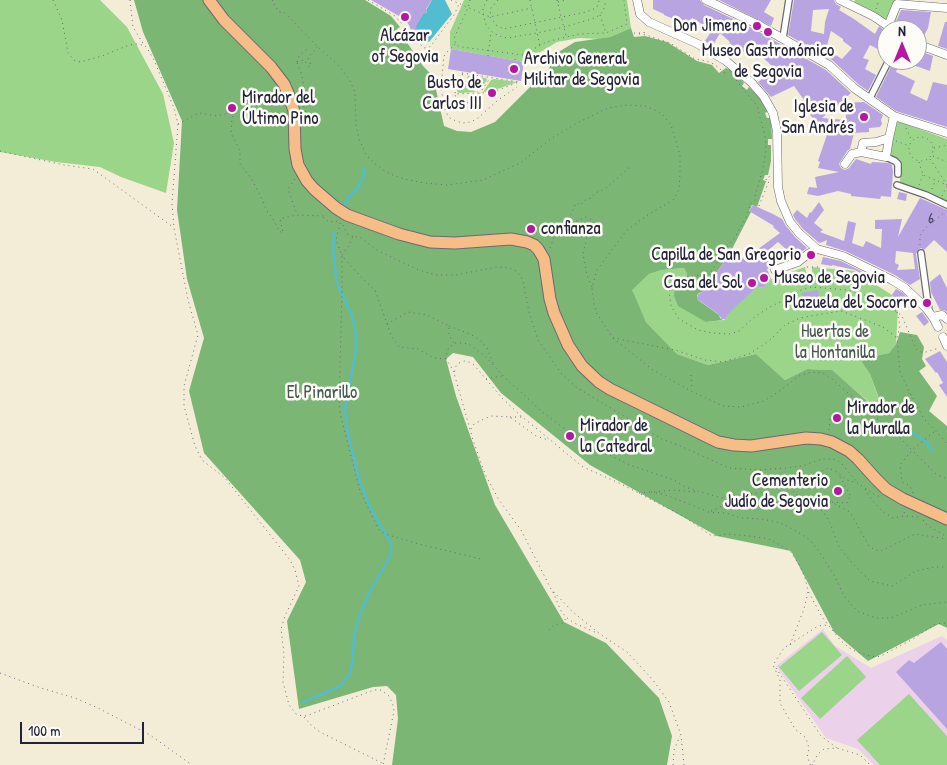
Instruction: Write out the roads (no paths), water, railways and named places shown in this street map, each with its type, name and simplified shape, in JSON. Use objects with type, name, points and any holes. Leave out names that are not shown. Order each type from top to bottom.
[{"type":"main road","points":[[209,0],[224,20],[271,67],[284,84],[294,111],[295,149],[300,171],[314,189],[336,208],[348,215],[399,234],[430,242],[455,243],[511,239],[534,245],[545,264],[550,299],[568,345],[582,366],[599,382],[718,442],[751,446],[806,438],[832,442],[858,458],[886,489],[903,499],[947,518]]},
{"type":"street","points":[[637,0],[640,14],[646,20],[698,44],[726,61],[751,82],[764,97],[773,113],[777,131],[778,187],[781,201],[790,222],[799,233],[817,249],[858,262],[892,280],[905,288],[931,314],[942,315],[947,319]]},
{"type":"street","points":[[706,0],[757,24],[830,65],[854,88],[894,116],[947,133]]},
{"type":"street","points":[[783,38],[789,0]]},
{"type":"street","points":[[840,0],[878,20]]},
{"type":"street","points":[[893,20],[897,4],[947,8]]},
{"type":"street","points":[[927,48],[947,55]]},
{"type":"street","points":[[870,98],[885,70]]},
{"type":"street","points":[[886,157],[894,116]]},
{"type":"street","points":[[861,152],[863,143],[889,138]]},
{"type":"street","points":[[845,164],[852,154],[861,152],[886,157],[897,162],[898,174]]},
{"type":"street","points":[[897,185],[947,205]]},
{"type":"street","points":[[775,270],[798,262],[817,249]]},
{"type":"street","points":[[921,253],[931,314],[938,328]]},
{"type":"street","points":[[943,337],[947,346]]},
{"type":"water","points":[[432,0],[445,0],[452,14],[429,42],[417,32],[415,27],[424,12],[427,13],[426,10]]},
{"type":"waterway","points":[[345,205],[348,197],[358,188],[364,169]]},
{"type":"waterway","points":[[302,703],[340,686],[350,674],[354,636],[359,617],[367,597],[390,556],[391,543],[370,507],[358,476],[347,429],[345,408],[356,350],[356,335],[352,315],[337,283],[333,252],[334,232]]},
{"type":"waterway","points":[[913,433],[927,442],[932,451]]},
{"type":"place","name":"Alcázar of Segovia","points":[[405,17]]},
{"type":"place","name":"Don Jimeno","points":[[757,26]]},
{"type":"place","name":"Museo Gastronómico de Segovia","points":[[768,32]]},
{"type":"place","name":"Archivo General Militar de Segovia","points":[[514,69]]},
{"type":"place","name":"Busto de Carlos III","points":[[492,93]]},
{"type":"place","name":"Mirador del Último Pino","points":[[232,108]]},
{"type":"place","name":"Iglesia de San Andrés","points":[[864,117]]},
{"type":"place","name":"confianza","points":[[531,229]]},
{"type":"place","name":"Capilla de San Gregorio","points":[[811,255]]},
{"type":"place","name":"Museo de Segovia","points":[[764,278]]},
{"type":"place","name":"Casa del Sol","points":[[752,283]]},
{"type":"place","name":"Plazuela del Socorro","points":[[927,303]]},
{"type":"place","name":"Mirador de la Muralla","points":[[837,418]]},
{"type":"place","name":"Mirador de la Catedral","points":[[570,436]]},
{"type":"place","name":"Cementerio Judío de Segovia","points":[[838,491]]},
{"type":"park label","name":"Huertas de la Hontanilla","points":[[835,342]]},
{"type":"park label","name":"El Pinarillo","points":[[322,393]]}]
